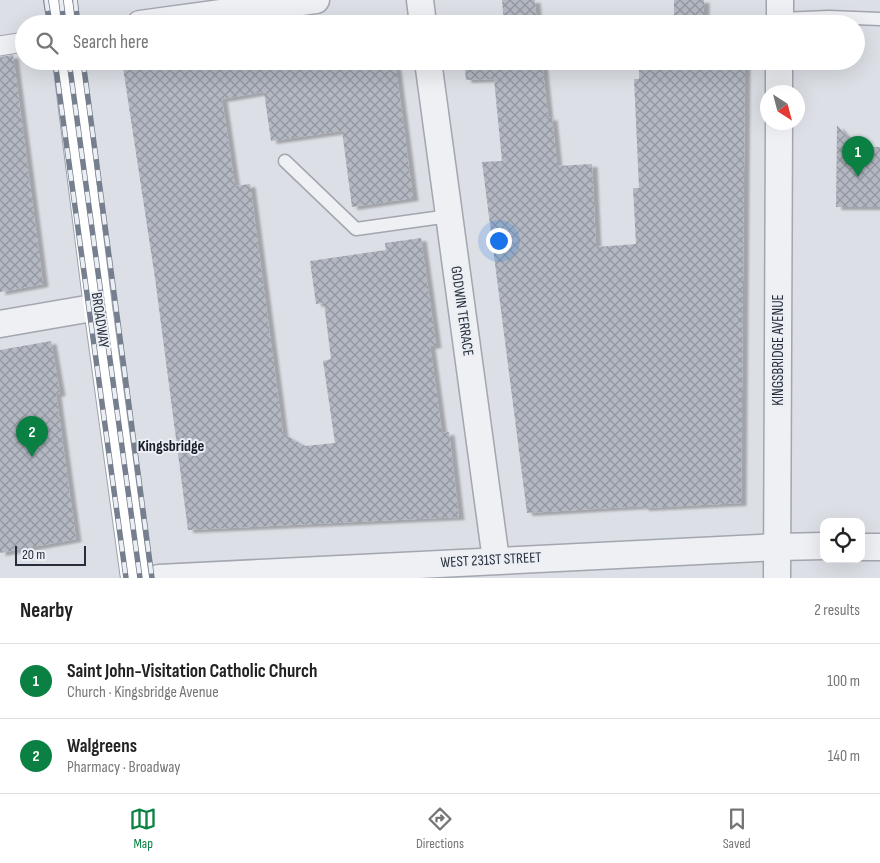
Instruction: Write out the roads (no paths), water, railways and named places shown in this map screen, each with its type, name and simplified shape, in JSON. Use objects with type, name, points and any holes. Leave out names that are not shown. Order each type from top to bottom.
[{"type":"main road","points":[[58,0],[60,15]]},
{"type":"main road","name":"BROADWAY","points":[[68,70],[135,578]]},
{"type":"street","points":[[206,15],[316,0]]},
{"type":"street","points":[[420,0],[422,15]]},
{"type":"street","points":[[0,46],[15,44]]},
{"type":"street","name":"GODWIN TERRACE","points":[[429,70],[496,560]]},
{"type":"street","points":[[779,85],[780,70]]},
{"type":"street","name":"KINGSBRIDGE AVENUE","points":[[777,578],[779,130]]},
{"type":"street","points":[[0,324],[98,307]]},
{"type":"street","name":"WEST 231ST STREET","points":[[159,578],[496,560],[820,546]]},
{"type":"street","points":[[865,547],[880,547]]},
{"type":"lane","points":[[780,14],[796,15]]},
{"type":"lane","points":[[865,18],[880,19]]},
{"type":"lane","points":[[285,161],[356,229],[449,216]]},
{"type":"railway","points":[[46,0],[48,15]]},
{"type":"railway","points":[[61,0],[63,15]]},
{"type":"railway","points":[[75,0],[77,15]]},
{"type":"railway","points":[[56,70],[126,578]]},
{"type":"railway","points":[[70,70],[140,578]]},
{"type":"railway","points":[[84,70],[152,578]]},
{"type":"place","name":"Saint John-Visitation Catholic Church","points":[[858,177]]},
{"type":"place","name":"Walgreens","points":[[32,457]]},
{"type":"district","name":"Kingsbridge","points":[[171,446]]}]
